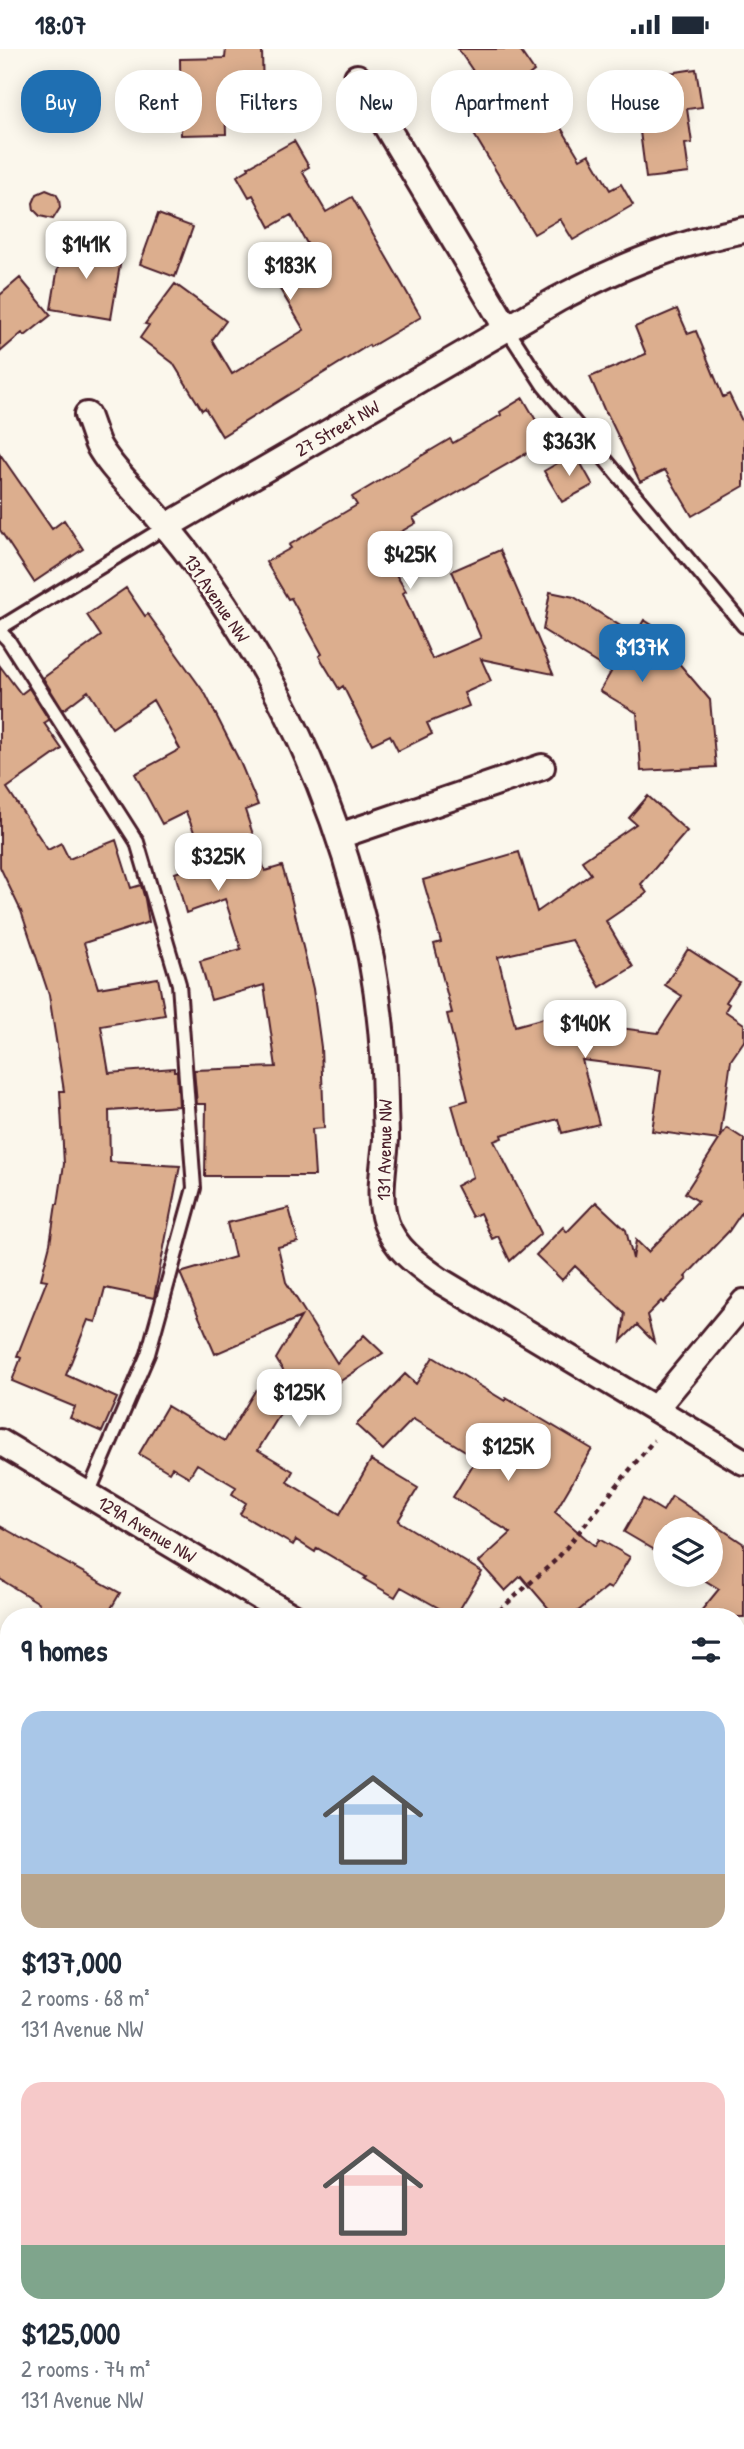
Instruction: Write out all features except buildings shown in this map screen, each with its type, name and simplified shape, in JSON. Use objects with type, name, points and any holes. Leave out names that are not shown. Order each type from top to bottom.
[{"type":"street","points":[[391,133],[507,329]]},
{"type":"street","name":"27 Street NW","points":[[167,526],[606,274],[652,254],[702,238],[744,229]]},
{"type":"street","name":"131 Avenue NW","points":[[88,415],[98,444],[111,464],[167,526],[219,597],[277,695],[307,753],[339,836],[362,918],[380,1014],[386,1138],[381,1182],[382,1204],[394,1239],[407,1255],[439,1280],[744,1462]]},
{"type":"street","points":[[339,836],[542,767]]},
{"type":"street","points":[[664,1414],[744,1301]]},
{"type":"street","name":"129A Avenue NW","points":[[0,1441],[278,1608]]},
{"type":"lane","points":[[507,329],[544,386],[744,626]]},
{"type":"lane","points":[[88,1494],[148,1354],[194,1188],[179,984],[137,842],[0,630],[167,526]]},
{"type":"path","points":[[502,1608],[557,1559],[664,1414]]}]
